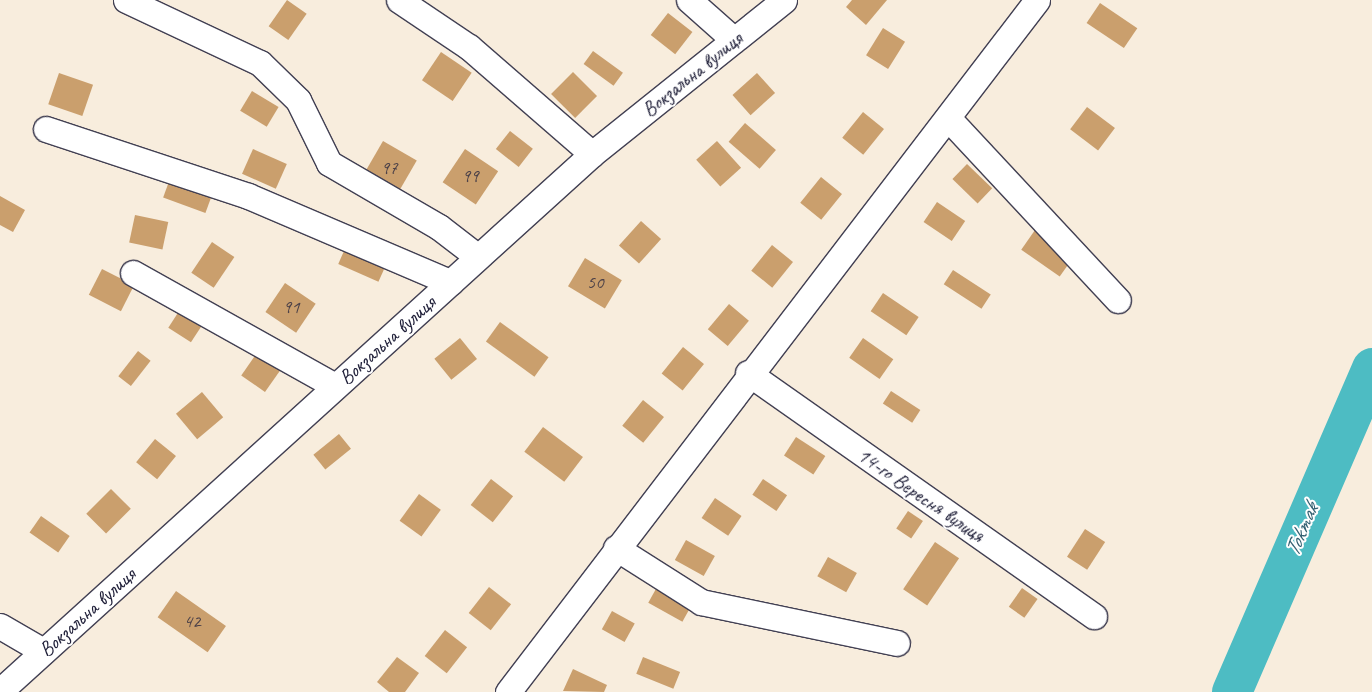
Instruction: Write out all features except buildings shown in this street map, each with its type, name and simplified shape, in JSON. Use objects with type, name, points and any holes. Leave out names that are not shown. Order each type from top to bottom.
[{"type":"street","points":[[126,0],[260,63],[298,100],[329,163],[439,227],[478,257]]},
{"type":"street","points":[[399,0],[469,47],[592,154]]},
{"type":"street","points":[[689,0],[734,40]]},
{"type":"street","name":"Вокзальна вулиця","points":[[0,691],[592,154],[784,0]]},
{"type":"street","points":[[509,692],[748,373],[948,118],[1037,0]]},
{"type":"street","points":[[948,118],[1118,300]]},
{"type":"street","points":[[46,129],[248,196],[450,282]]},
{"type":"street","points":[[133,273],[335,386]]},
{"type":"street","name":"14-го Вересня вулиця","points":[[748,373],[1094,616]]},
{"type":"street","points":[[616,548],[701,602],[897,642]]},
{"type":"street","points":[[0,626],[43,651]]},
{"type":"waterway","name":"Tokmak","points":[[1232,692],[1372,368]]}]
